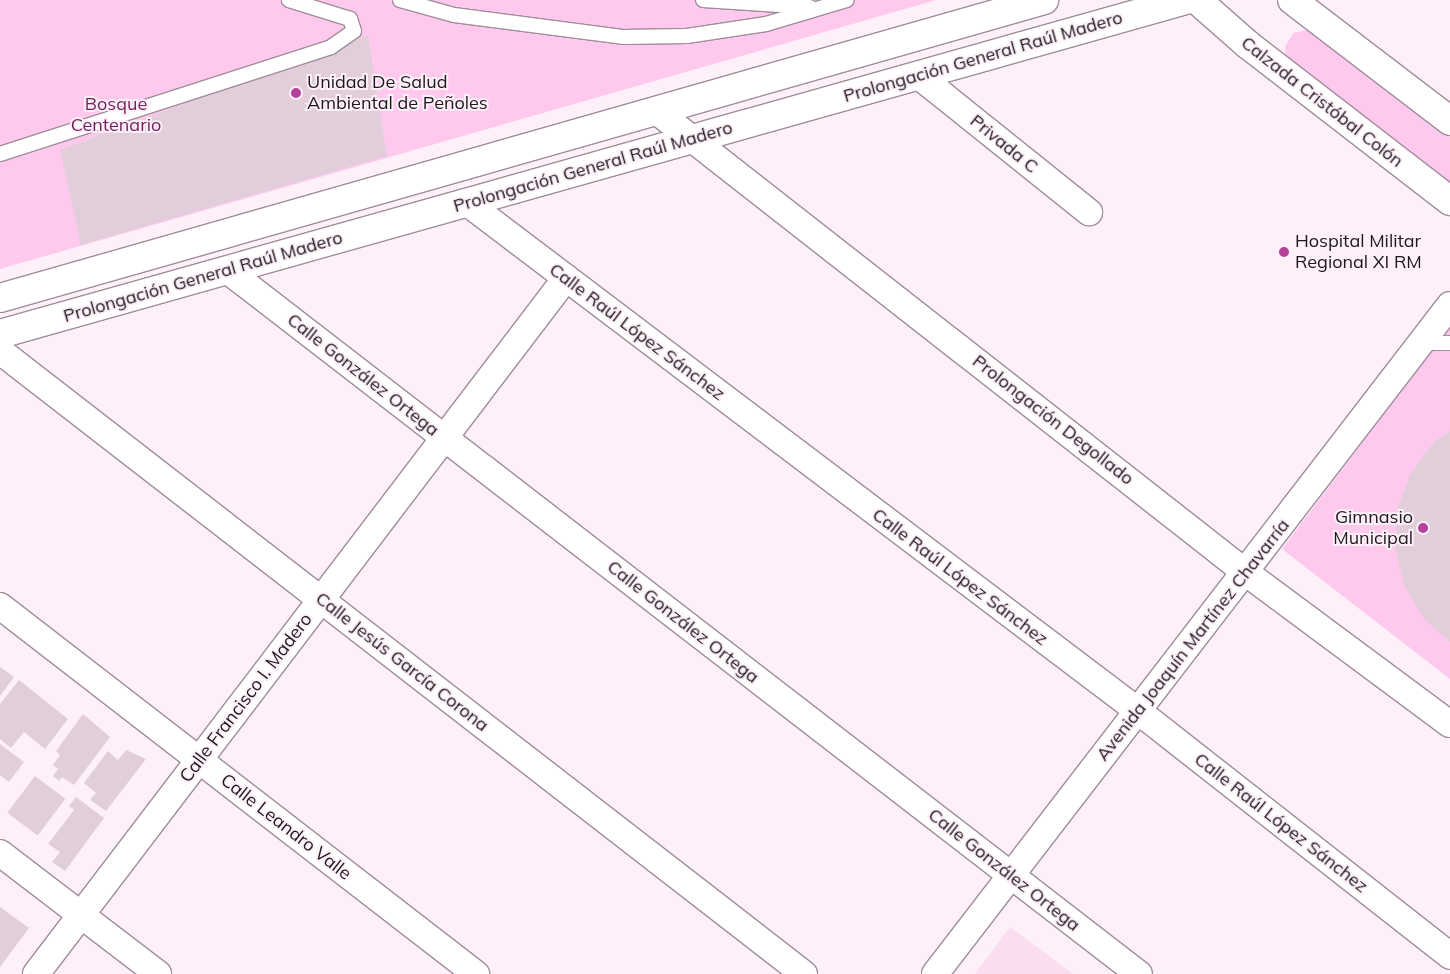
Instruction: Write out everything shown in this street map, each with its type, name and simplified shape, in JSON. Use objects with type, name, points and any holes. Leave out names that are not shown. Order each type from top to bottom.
[{"type":"main road","name":"Prolongación General Raúl Madero","points":[[0,298],[659,113],[1044,0]]},
{"type":"main road","name":"Prolongación General Raúl Madero","points":[[0,334],[1186,0]]},
{"type":"main road","name":"Calzada Cristóbal Colón","points":[[1197,0],[1247,44],[1450,201]]},
{"type":"main road","points":[[1292,0],[1450,121]]},
{"type":"street","name":"Privada C","points":[[918,76],[1089,212]]},
{"type":"street","name":"Prolongación Degollado","points":[[659,113],[696,139],[1245,572],[1450,724]]},
{"type":"street","name":"Calle Raúl López Sánchez","points":[[466,202],[1138,711],[1450,956]]},
{"type":"street","name":"Calle González Ortega","points":[[227,270],[1139,974]]},
{"type":"street","name":"Calle Francisco I. Madero","points":[[36,974],[566,278]]},
{"type":"street","name":"Avenida Joaquín Martínez Chavarría","points":[[935,974],[1450,305]]},
{"type":"street","name":"Calle Jesús García Corona","points":[[0,350],[804,974]]},
{"type":"street","name":"Calle Leandro Valle","points":[[0,606],[476,974]]},
{"type":"street","points":[[0,853],[158,974]]},
{"type":"lane","points":[[0,154],[314,52],[346,40],[354,31],[350,19],[289,0]]},
{"type":"lane","points":[[400,0],[463,17],[623,37],[687,36],[766,24],[826,8],[847,0]]},
{"type":"lane","points":[[703,0],[826,8]]},
{"type":"lane","points":[[1421,343],[1450,343]]},
{"type":"shaded area","points":[[1010,927],[1073,974],[975,974]]},
{"type":"green space","name":"Bosque Centenario","points":[[0,0],[936,0],[0,269]]},
{"type":"green space","points":[[1315,28],[1450,136],[1450,193],[1287,67],[1285,47],[1293,33]]},
{"type":"green space","points":[[1450,327],[1450,679],[1282,549]]},
{"type":"building","name":"Unidad De Salud Ambiental de Peñoles","points":[[368,35],[387,156],[81,245],[60,150]]},
{"type":"building","name":"Gimnasio Municipal","points":[[1450,431],[1450,642],[1424,619],[1404,586],[1395,548],[1397,509],[1411,472],[1435,441]]},
{"type":"building","points":[[0,667],[14,677],[0,696]]},
{"type":"building","points":[[19,680],[68,719],[45,749],[24,732],[11,748],[0,739],[0,704]]},
{"type":"building","points":[[83,714],[110,737],[74,785],[62,777],[59,781],[53,776],[58,769],[53,765],[60,755],[56,751]]},
{"type":"building","points":[[0,744],[24,762],[9,782],[0,775]]},
{"type":"building","points":[[126,750],[146,759],[106,811],[90,800],[96,793],[84,783],[108,751],[118,760]]},
{"type":"building","points":[[35,776],[65,799],[38,836],[7,813]]},
{"type":"building","points":[[76,797],[104,818],[65,871],[52,862],[60,852],[48,844],[74,810],[69,806]]},
{"type":"building","points":[[0,907],[29,928],[0,967]]},
{"type":"place","name":"Unidad De Salud Ambiental de Peñoles","points":[[296,93]]},
{"type":"place","name":"Hospital Militar Regional XI RM","points":[[1284,252]]},
{"type":"place","name":"Gimnasio Municipal","points":[[1423,528]]}]
